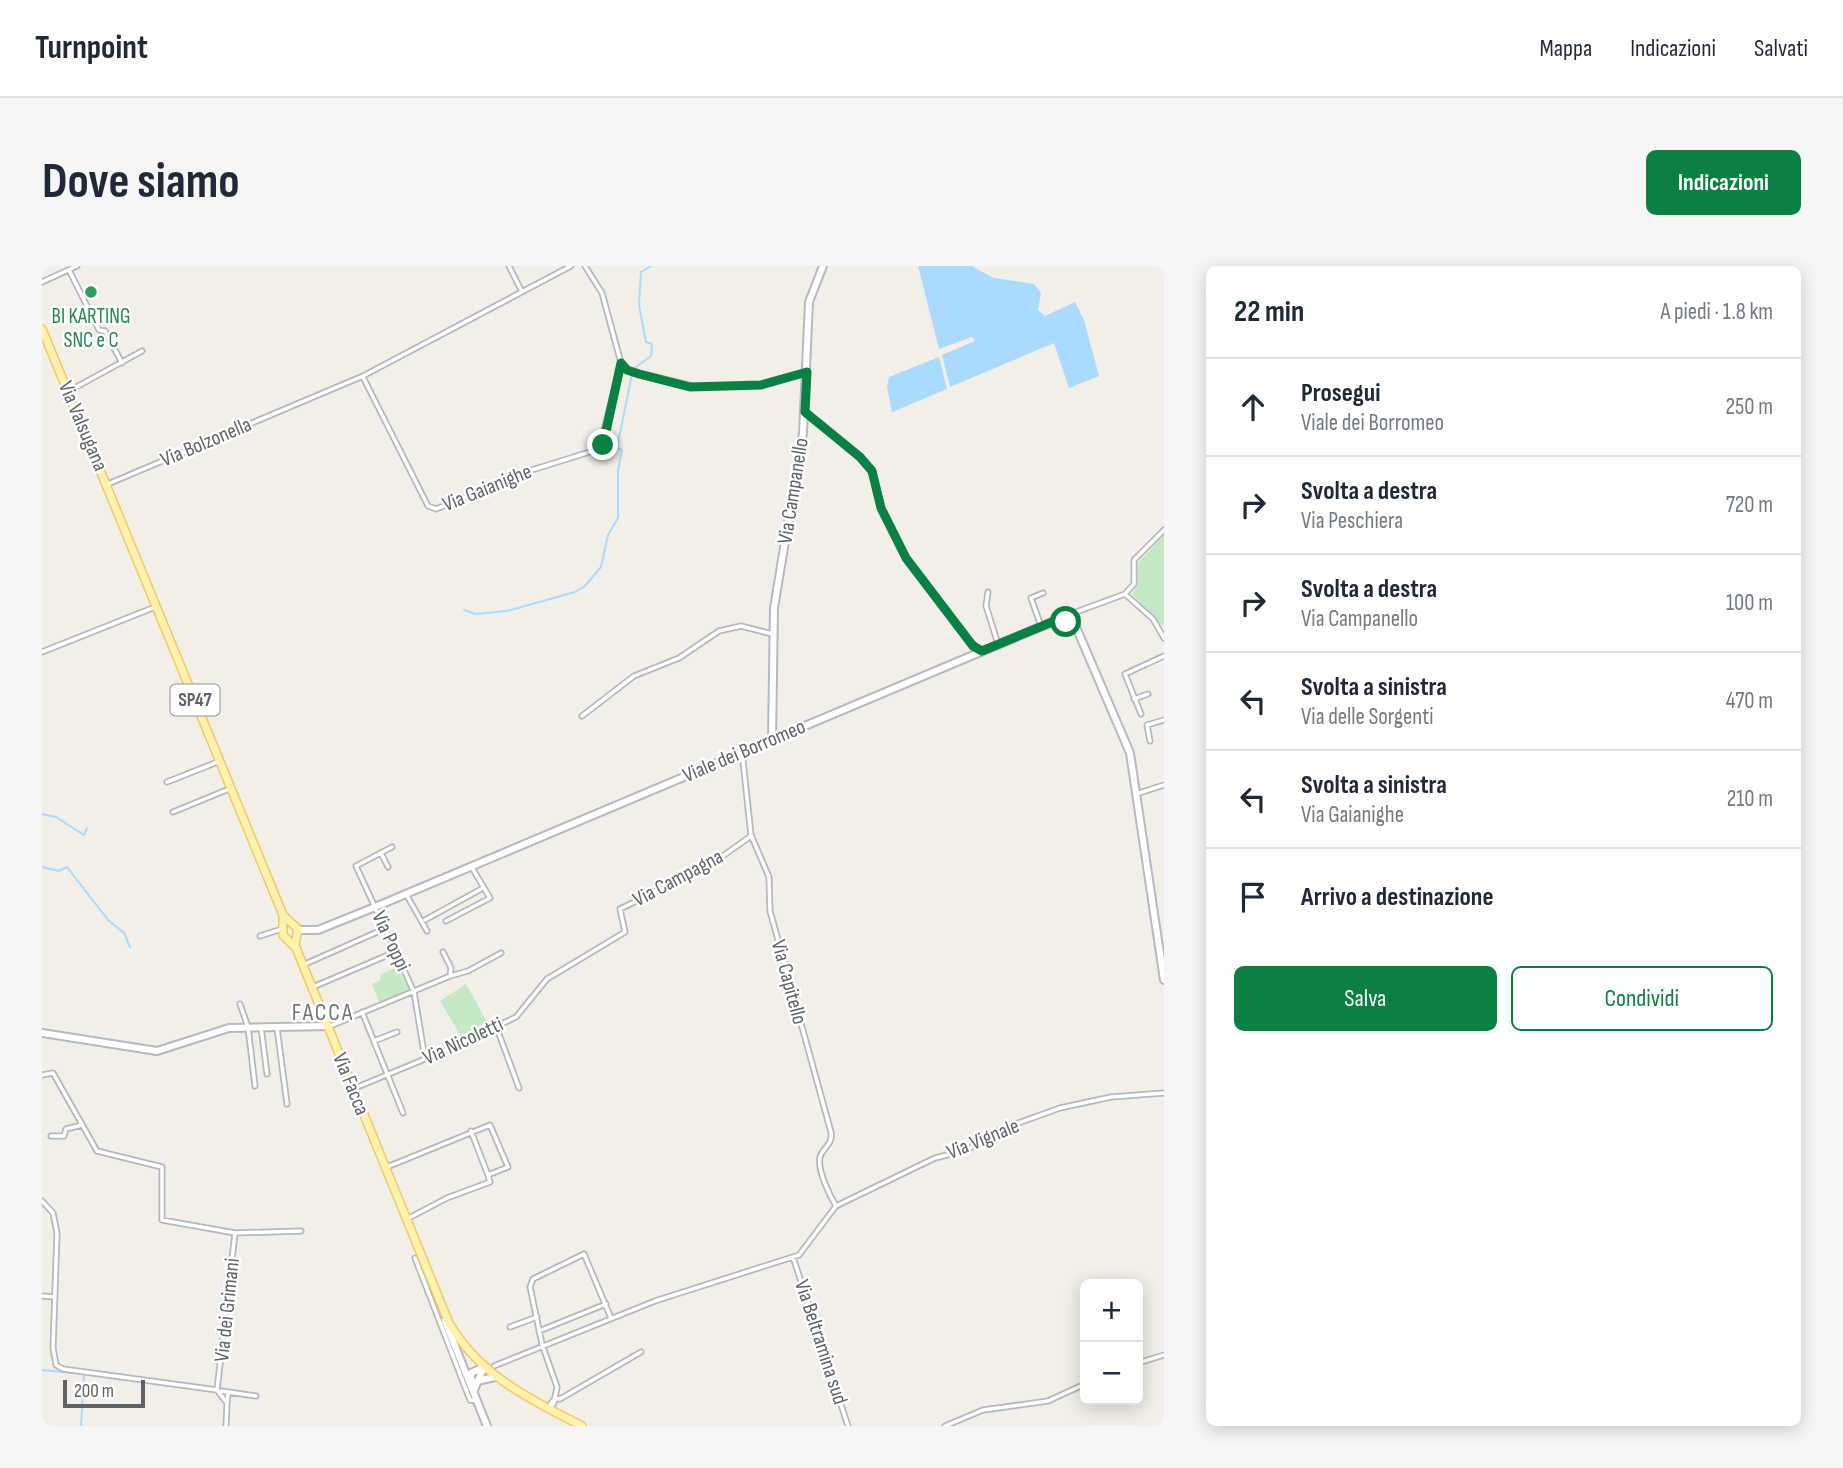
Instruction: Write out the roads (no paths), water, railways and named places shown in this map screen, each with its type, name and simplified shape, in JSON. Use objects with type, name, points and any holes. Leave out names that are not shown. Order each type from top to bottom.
[{"type":"main road","name":"Via Campanello","points":[[772,738],[772,634],[805,412],[809,302],[823,266]]},
{"type":"main road","name":"Via Valsugana","points":[[42,329],[108,484]]},
{"type":"main road","name":"SP47","points":[[108,484],[286,925],[294,935]]},
{"type":"main road","name":"Viale dei Borromeo","points":[[471,866],[1041,626],[1069,619]]},
{"type":"main road","points":[[1069,619],[1124,736],[1136,794],[1164,980]]},
{"type":"main road","points":[[294,935],[318,930],[471,866]]},
{"type":"main road","name":"SP47","points":[[286,925],[294,935]]},
{"type":"main road","name":"Via Facca","points":[[294,935],[296,948],[312,988],[439,1303],[454,1332],[495,1377],[522,1395],[552,1403],[580,1425]]},
{"type":"main road","points":[[43,1034],[157,1051],[192,1042],[212,1032],[248,1027],[315,1027],[327,1024]]},
{"type":"main road","points":[[439,1303],[474,1382]]},
{"type":"main road","points":[[484,1367],[471,1373],[474,1392],[487,1426]]},
{"type":"main road","points":[[474,1382],[495,1377]]},
{"type":"street","points":[[42,282],[77,266]]},
{"type":"street","points":[[509,266],[522,292]]},
{"type":"street","name":"Via Bolzonella","points":[[108,484],[363,376],[571,266]]},
{"type":"street","points":[[585,266],[601,293],[621,363],[635,373],[697,387],[761,385],[807,372]]},
{"type":"street","points":[[69,270],[99,330],[105,331],[122,363]]},
{"type":"street","points":[[69,391],[142,351]]},
{"type":"street","name":"Via Gaianighe","points":[[363,376],[428,506],[436,509],[532,470],[599,449],[606,433],[621,363]]},
{"type":"street","points":[[805,412],[872,471],[889,527],[906,558],[966,638],[982,651]]},
{"type":"street","points":[[1069,619],[1125,594],[1134,584],[1134,560],[1164,530]]},
{"type":"street","points":[[988,592],[986,606],[998,644]]},
{"type":"street","points":[[1041,626],[1031,598],[1043,593]]},
{"type":"street","points":[[1125,594],[1153,619],[1164,638]]},
{"type":"street","points":[[42,652],[157,606]]},
{"type":"street","points":[[582,716],[634,676],[679,658],[719,631],[741,626],[772,634]]},
{"type":"street","points":[[1141,714],[1125,674],[1164,656]]},
{"type":"street","points":[[1134,699],[1148,694]]},
{"type":"street","points":[[1150,741],[1146,725],[1164,720]]},
{"type":"street","name":"Via Capitello","points":[[742,752],[751,836],[767,870],[770,911],[831,1132],[831,1143],[821,1155],[820,1163],[836,1206]]},
{"type":"street","points":[[167,782],[220,761]]},
{"type":"street","points":[[1136,794],[1164,785]]},
{"type":"street","points":[[173,812],[231,788]]},
{"type":"street","name":"Via Campagna","points":[[558,971],[625,932],[620,909],[709,866],[751,836]]},
{"type":"street","name":"Via Poppi","points":[[392,847],[356,866],[414,992],[425,1059]]},
{"type":"street","points":[[381,852],[388,867]]},
{"type":"street","points":[[446,922],[490,898],[471,866]]},
{"type":"street","points":[[425,920],[483,888]]},
{"type":"street","points":[[406,894],[427,931]]},
{"type":"street","points":[[260,936],[286,925]]},
{"type":"street","points":[[303,965],[384,929]]},
{"type":"street","points":[[312,988],[395,952]]},
{"type":"street","points":[[443,952],[451,968],[450,976]]},
{"type":"street","points":[[327,1024],[468,971],[501,953]]},
{"type":"street","name":"Via Nicoletti","points":[[353,1088],[425,1059],[516,1017],[547,979],[558,971]]},
{"type":"street","points":[[240,1004],[248,1027],[255,1086]]},
{"type":"street","points":[[362,1012],[403,1113]]},
{"type":"street","points":[[496,1026],[519,1088]]},
{"type":"street","points":[[261,1027],[267,1074]]},
{"type":"street","points":[[277,1028],[287,1104]]},
{"type":"street","points":[[374,1041],[397,1031]]},
{"type":"street","name":"Via dei Grimani","points":[[42,1074],[53,1073],[97,1151],[162,1167],[162,1220],[235,1233],[218,1391]]},
{"type":"street","name":"Via Vignale","points":[[836,1206],[934,1158],[967,1150],[996,1131],[1060,1108],[1111,1097],[1164,1093]]},
{"type":"street","points":[[51,1136],[64,1136],[66,1129],[82,1125]]},
{"type":"street","points":[[385,1168],[471,1131],[492,1126],[509,1167],[488,1175]]},
{"type":"street","points":[[406,1220],[447,1198],[490,1182],[471,1131]]},
{"type":"street","points":[[42,1201],[56,1220],[52,1349],[56,1365],[256,1396]]},
{"type":"street","points":[[494,1366],[684,1291],[806,1251],[836,1206]]},
{"type":"street","points":[[235,1233],[301,1231]]},
{"type":"street","points":[[552,1403],[556,1387],[530,1287],[533,1279],[581,1253],[586,1256],[611,1318]]},
{"type":"street","name":"Via Beltramina sud","points":[[793,1257],[848,1426]]},
{"type":"street","points":[[415,1258],[470,1400],[477,1401]]},
{"type":"street","points":[[42,1296],[55,1297]]},
{"type":"street","points":[[540,1331],[606,1304]]},
{"type":"street","points":[[510,1327],[537,1317]]},
{"type":"street","points":[[552,1403],[641,1352]]},
{"type":"street","points":[[1143,1361],[1164,1355]]},
{"type":"street","points":[[945,1426],[984,1410],[1038,1404],[1080,1387]]},
{"type":"street","points":[[218,1391],[227,1403]]},
{"type":"street","points":[[226,1426],[228,1392]]},
{"type":"water","points":[[918,266],[971,266],[994,278],[1034,284],[1041,293],[1038,310],[1045,316],[1075,302],[1084,320],[1099,376],[1069,388],[1054,343],[950,387],[942,355],[975,341],[972,337],[939,349]]},
{"type":"water","points":[[939,357],[947,389],[892,412],[887,387],[889,377]]},
{"type":"waterway","points":[[464,610],[475,614],[507,611],[575,592],[585,586],[601,567],[608,535],[618,518],[618,470],[622,450],[617,448],[633,369],[651,356],[652,344],[646,342],[639,305],[641,272],[651,266]]},
{"type":"waterway","points":[[42,814],[56,817],[84,835],[87,828]]},
{"type":"waterway","points":[[42,867],[59,871],[67,867],[108,920],[124,933],[130,947]]},
{"type":"waterway","points":[[42,1370],[84,1374],[81,1426]]},
{"type":"place","name":"BI KARTING SNC e C","points":[[91,292]]},
{"type":"district","name":"FACCA","points":[[323,1012]]}]
